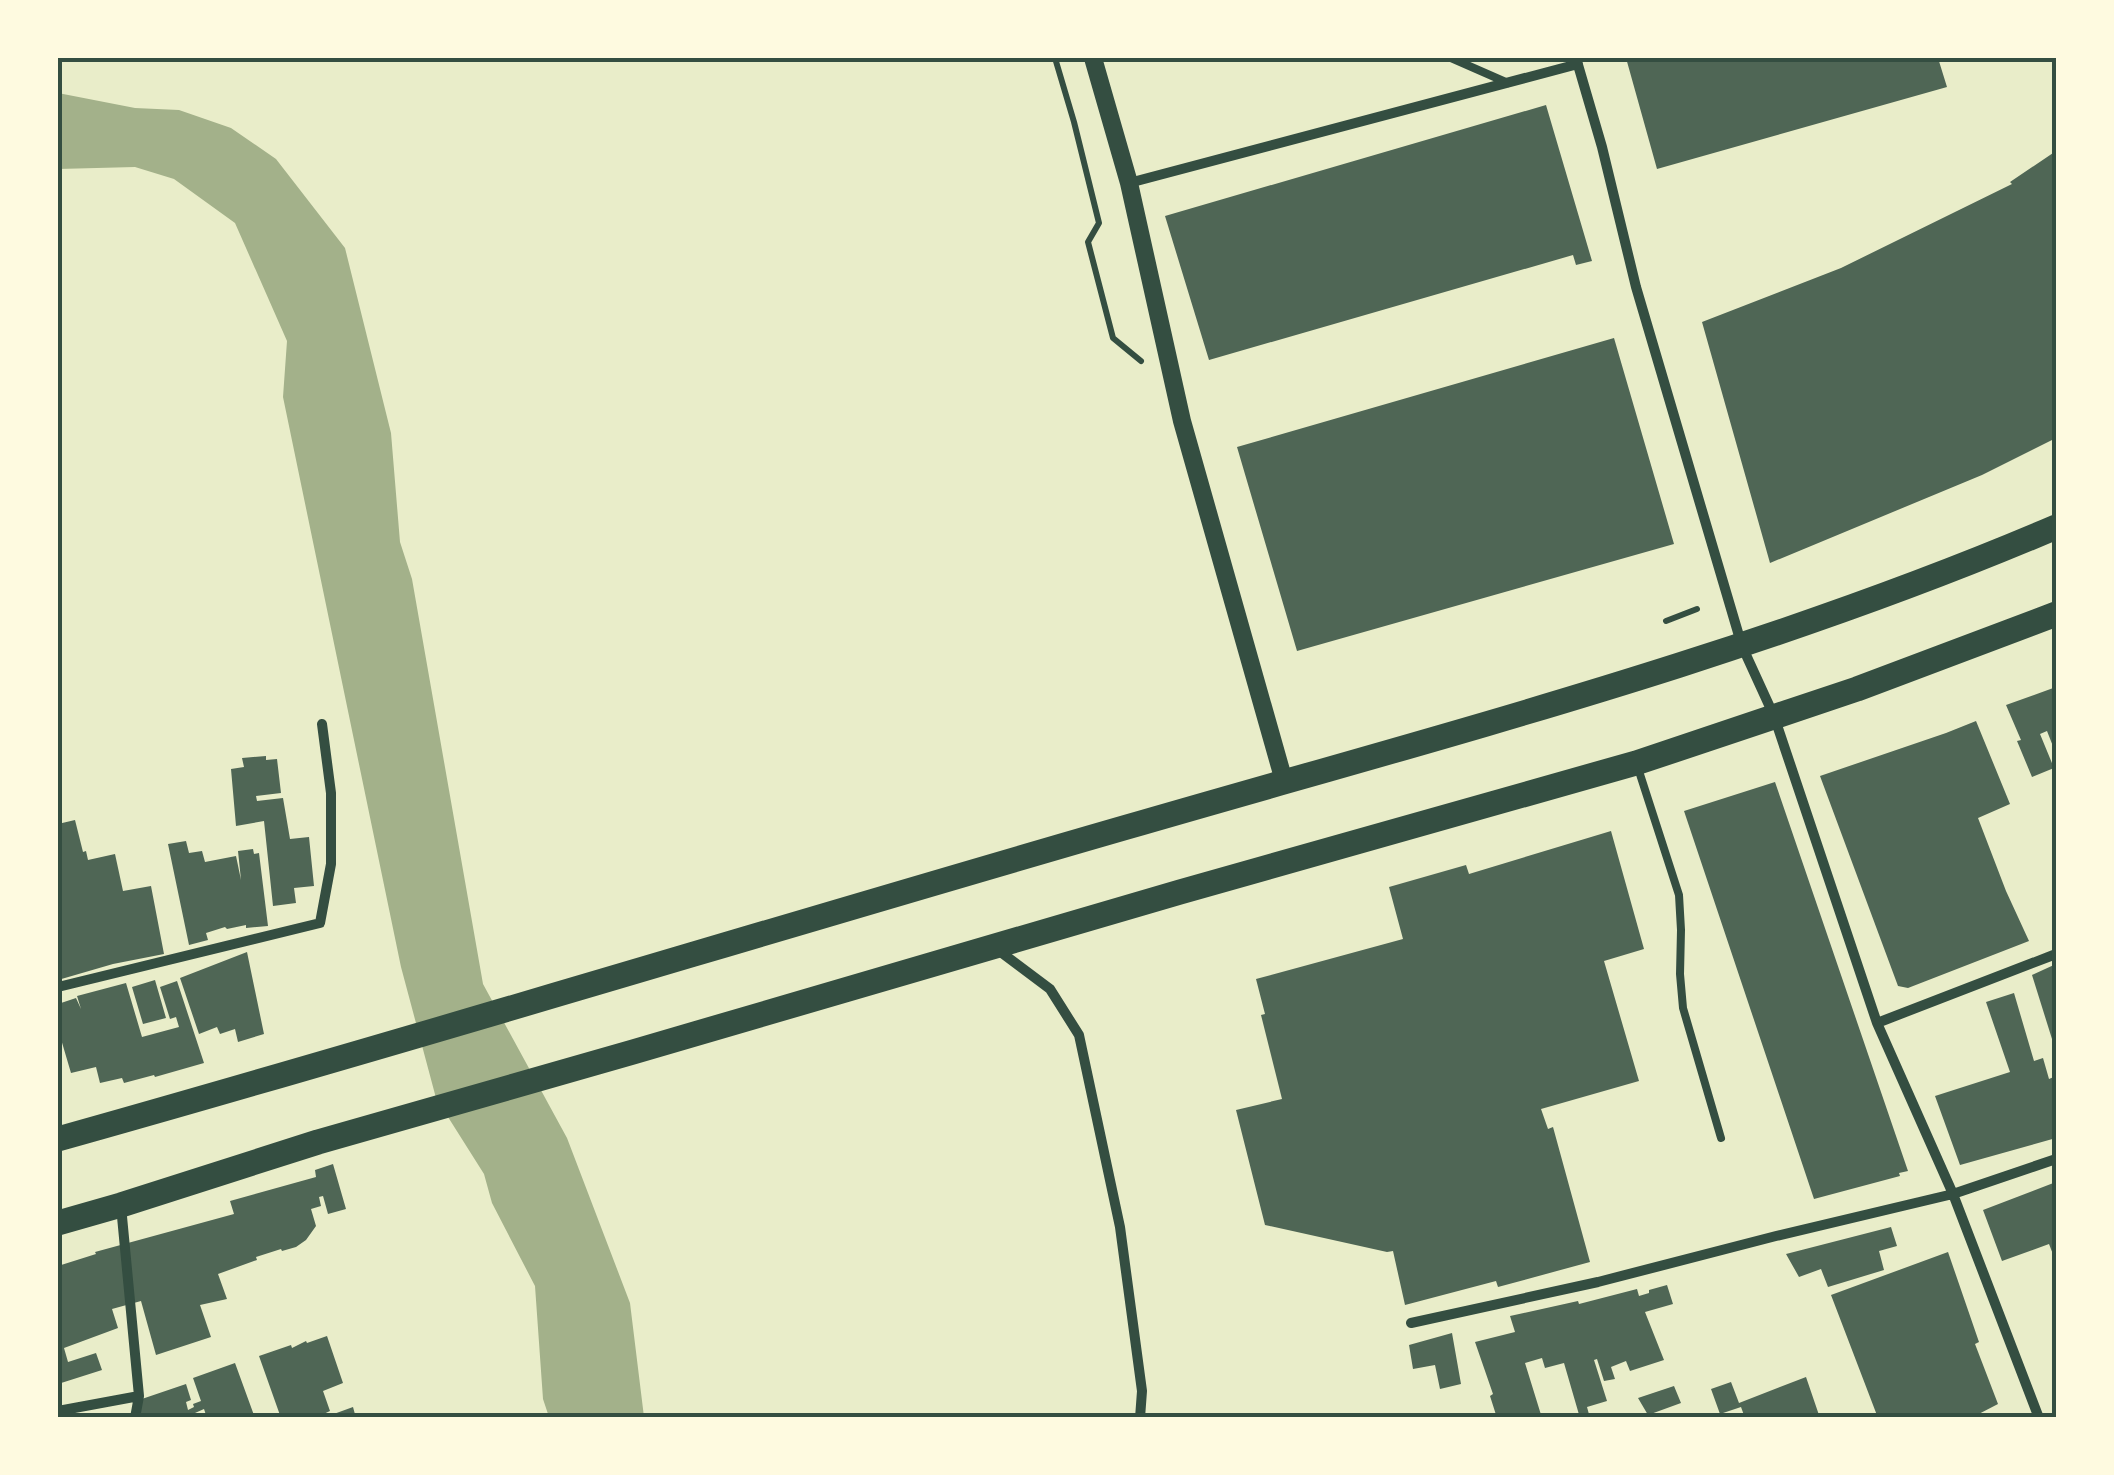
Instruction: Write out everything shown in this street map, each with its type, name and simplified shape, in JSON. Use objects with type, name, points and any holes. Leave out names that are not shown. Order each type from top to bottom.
[{"type":"main road","points":[[58,1139],[295,1073],[1742,646],[1978,560],[2056,527]]},
{"type":"main road","points":[[58,1223],[318,1142],[1636,762],[1857,689],[2056,614]]},
{"type":"street","points":[[1092,58],[1130,183],[1182,420],[1284,781]]},
{"type":"street","points":[[1130,183],[1577,61],[1636,286],[1742,646],[1774,716],[1877,1023],[1953,1194],[2038,1417]]},
{"type":"street","points":[[58,987],[320,923],[331,864],[331,792],[322,724]]},
{"type":"street","points":[[993,946],[1050,989],[1078,1035],[1120,1226],[1142,1391],[1140,1418]]},
{"type":"street","points":[[1877,1023],[2056,954]]},
{"type":"street","points":[[1411,1323],[1598,1282],[1953,1194],[2056,1159]]},
{"type":"street","points":[[121,1205],[139,1396],[135,1418]]},
{"type":"street","points":[[58,1411],[139,1396]]},
{"type":"lane","points":[[1451,58],[1508,82]]},
{"type":"lane","points":[[1636,762],[1679,895],[1682,1008],[1721,1138]]},
{"type":"path","points":[[1666,620],[1697,610]]},
{"type":"shaded area","points":[[58,93],[135,108],[179,110],[231,128],[276,159],[345,248],[391,433],[400,542],[412,579],[483,984],[567,1138],[630,1303],[644,1417],[549,1417],[543,1399],[535,1286],[492,1203],[484,1174],[436,1098],[401,967],[283,397],[287,341],[235,223],[174,179],[135,167],[58,169]]},
{"type":"building","points":[[1626,58],[1938,58],[1947,87],[1657,169]]},
{"type":"building","points":[[1546,105],[1592,261],[1576,265],[1573,255],[1209,360],[1165,216]]},
{"type":"building","points":[[2056,151],[2056,438],[1982,475],[1770,563],[1702,322],[1841,268],[2012,184]]},
{"type":"building","points":[[1614,338],[1674,544],[1297,651],[1237,447]]},
{"type":"building","points":[[2056,687],[2056,754],[2047,731],[2040,734],[2054,768],[2032,777],[2006,705]]},
{"type":"building","points":[[1976,721],[2010,804],[1978,818],[2029,941],[1908,988],[1898,986],[1820,776]]},
{"type":"building","points":[[266,756],[266,760],[277,759],[281,793],[256,796],[257,801],[283,798],[290,839],[309,837],[314,886],[294,888],[296,903],[273,906],[264,821],[236,826],[231,769],[244,767],[242,758]]},
{"type":"building","points":[[1775,782],[1908,1171],[1814,1199],[1684,811]]},
{"type":"building","points":[[75,820],[88,860],[115,854],[123,891],[151,886],[164,954],[58,980],[58,824]]},
{"type":"building","points":[[1611,831],[1644,949],[1604,961],[1639,1081],[1541,1109],[1548,1129],[1553,1127],[1590,1262],[1498,1287],[1496,1281],[1405,1305],[1393,1251],[1265,1225],[1236,1110],[1282,1099],[1256,979],[1403,939],[1389,887],[1466,865],[1469,874]]},
{"type":"building","points":[[186,841],[189,853],[202,851],[205,862],[236,856],[241,880],[238,851],[253,849],[254,854],[259,853],[268,926],[225,927],[206,933],[208,940],[189,945],[168,844]]},
{"type":"building","points":[[247,952],[264,1034],[238,1042],[235,1029],[220,1034],[217,1027],[199,1034],[180,978]]},
{"type":"building","points":[[2056,964],[2056,1037],[2052,1039],[2032,975]]},
{"type":"building","points":[[155,980],[166,1018],[143,1024],[132,987]]},
{"type":"building","points":[[177,981],[204,1063],[124,1083],[122,1078],[100,1083],[96,1067],[71,1073],[58,1029],[58,1004],[76,998],[81,1009],[77,996],[126,983],[142,1037],[179,1027],[176,1017],[170,1019],[160,987]]},
{"type":"building","points":[[2014,993],[2034,1061],[2043,1058],[2049,1079],[2056,1076],[2056,1138],[1960,1165],[1935,1096],[2010,1072],[1986,1002]]},
{"type":"building","points":[[333,1164],[346,1209],[328,1214],[323,1196],[319,1197],[321,1206],[311,1209],[316,1226],[306,1240],[218,1274],[227,1299],[200,1305],[211,1337],[156,1355],[141,1301],[112,1309],[118,1328],[64,1348],[68,1362],[96,1353],[102,1370],[58,1384],[58,1266],[234,1214],[230,1201],[316,1177],[315,1170]]},
{"type":"building","points":[[2056,1182],[2056,1262],[2049,1244],[2002,1261],[1983,1210]]},
{"type":"building","points":[[1891,1227],[1897,1246],[1879,1251],[1884,1270],[1828,1287],[1821,1269],[1799,1277],[1786,1254]]},
{"type":"building","points":[[1948,1252],[1979,1342],[1975,1344],[1998,1404],[1971,1418],[1878,1418],[1831,1295]]},
{"type":"building","points":[[1667,1285],[1673,1304],[1645,1312],[1664,1360],[1630,1371],[1626,1361],[1611,1367],[1615,1379],[1604,1381],[1597,1359],[1594,1360],[1607,1401],[1587,1407],[1590,1418],[1580,1418],[1564,1363],[1545,1368],[1542,1358],[1525,1363],[1542,1418],[1497,1418],[1475,1342],[1515,1332],[1510,1316],[1637,1289],[1639,1296]]},
{"type":"building","points":[[1452,1333],[1461,1384],[1440,1389],[1435,1365],[1413,1369],[1409,1345]]},
{"type":"building","points":[[327,1336],[343,1383],[323,1391],[330,1411],[315,1418],[281,1418],[259,1356]]},
{"type":"building","points":[[235,1363],[255,1418],[207,1418],[204,1409],[195,1413],[196,1418],[138,1418],[133,1402],[186,1384],[191,1400],[186,1402],[188,1410],[194,1407],[201,1401],[193,1378]]},
{"type":"building","points":[[1806,1377],[1820,1418],[1745,1418],[1741,1407],[1720,1414],[1711,1389],[1731,1382],[1739,1403]]},
{"type":"building","points":[[1674,1386],[1681,1403],[1648,1415],[1638,1398]]},
{"type":"building","points":[[353,1407],[356,1418],[332,1418],[331,1415]]}]
